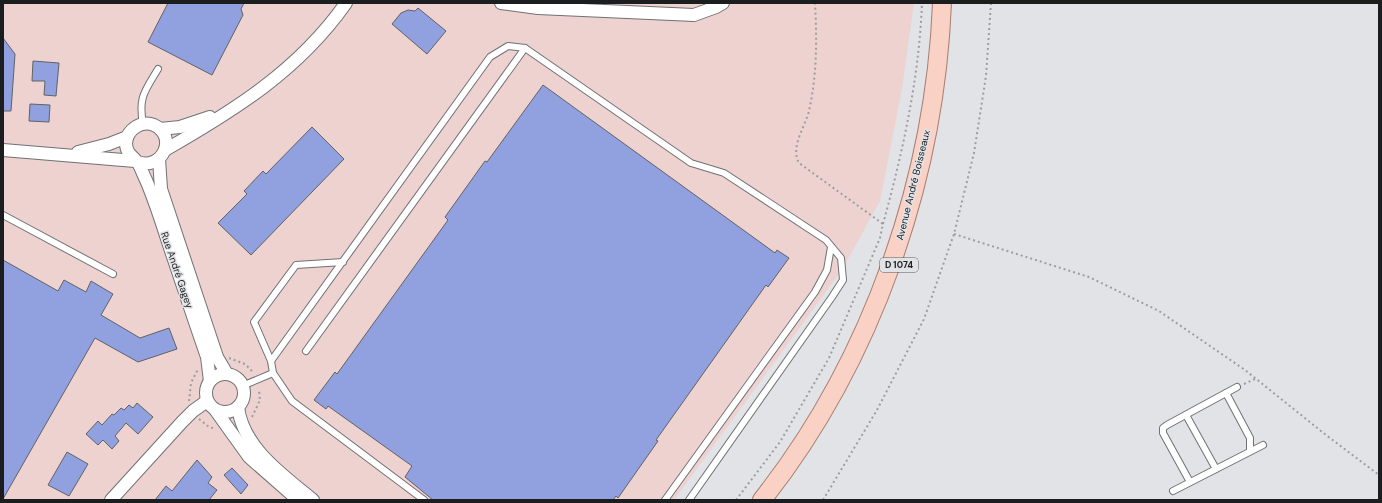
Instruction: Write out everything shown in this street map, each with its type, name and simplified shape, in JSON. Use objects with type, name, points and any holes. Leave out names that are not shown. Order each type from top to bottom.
[{"type":"main road","name":"Avenue André Boisseaux","points":[[762,500],[797,452],[835,388],[866,325],[897,248],[919,170],[928,126],[938,58],[942,3]]},
{"type":"main road","name":"Avenue André Boisseaux","points":[[772,500],[801,461],[836,403],[870,338],[898,268],[925,178],[940,96],[948,3]]},
{"type":"street","points":[[3,150],[42,154],[67,154],[136,161],[148,164],[246,100],[288,69],[322,35],[346,3]]},
{"type":"street","points":[[501,3],[538,8],[614,7],[694,14],[716,7],[723,3]]},
{"type":"street","points":[[136,161],[128,153],[126,142],[127,137],[133,128],[143,124],[149,124],[160,129],[180,127],[225,113]]},
{"type":"street","points":[[160,129],[166,139],[162,155]]},
{"type":"street","points":[[67,154],[109,144],[127,137]]},
{"type":"street","name":"Rue André Gagey","points":[[162,155],[161,189],[217,357],[227,374]]},
{"type":"street","name":"Rue André Gagey","points":[[136,161],[151,192],[207,357],[210,381]]},
{"type":"street","points":[[216,410],[228,412],[238,407],[243,397],[242,386],[236,378],[227,374],[218,375],[210,381],[206,390],[207,401],[216,410],[249,457],[298,500]]},
{"type":"street","points":[[111,500],[185,418],[207,401]]},
{"type":"street","points":[[238,407],[243,425],[257,450],[313,500]]},
{"type":"lane","points":[[271,361],[490,57],[508,46],[525,48],[692,163],[724,172],[826,240],[841,258],[843,280],[689,500]]},
{"type":"lane","points":[[306,351],[525,48]]},
{"type":"lane","points":[[143,124],[141,101],[144,92],[158,69]]},
{"type":"lane","points":[[3,215],[113,274]]},
{"type":"lane","points":[[664,500],[816,292],[827,270],[831,246]]},
{"type":"lane","points":[[343,262],[296,265],[254,322],[271,361],[274,373],[292,401],[424,500]]},
{"type":"lane","points":[[242,386],[274,373]]},
{"type":"lane","points":[[1190,482],[1163,433],[1163,428],[1237,387]]},
{"type":"lane","points":[[1226,393],[1250,438],[1250,451]]},
{"type":"lane","points":[[1186,414],[1216,469]]},
{"type":"lane","points":[[1173,491],[1263,445]]},
{"type":"path","points":[[816,3],[816,67],[808,110],[796,148],[795,157],[799,163],[883,224]]},
{"type":"path","points":[[736,500],[780,442],[829,358],[880,238],[901,160],[913,96],[922,3]]},
{"type":"path","points":[[823,500],[877,410],[924,320],[954,234],[974,153],[986,76],[991,3]]},
{"type":"path","points":[[954,234],[1089,277],[1159,311],[1256,379],[1379,475]]},
{"type":"path","points":[[225,354],[227,357],[245,364],[252,371]]},
{"type":"path","points":[[190,405],[191,383],[200,364]]},
{"type":"path","points":[[1237,387],[1256,379]]},
{"type":"path","points":[[250,421],[260,400],[259,390]]},
{"type":"path","points":[[196,416],[209,427],[219,428]]},
{"type":"shaded area","points":[[3,3],[914,3],[902,89],[880,201],[843,268],[674,500],[3,500]]},
{"type":"building","points":[[168,3],[244,3],[241,9],[243,15],[212,75],[148,42]]},
{"type":"building","points":[[418,8],[446,31],[427,54],[392,24],[401,13],[408,10],[415,11]]},
{"type":"building","points":[[3,38],[15,54],[11,111],[3,111]]},
{"type":"building","points":[[33,61],[59,63],[56,96],[44,95],[45,81],[32,81]]},
{"type":"building","points":[[543,85],[775,253],[777,250],[789,258],[768,287],[766,285],[656,440],[658,441],[618,498],[616,496],[613,500],[433,500],[405,477],[412,466],[328,406],[326,409],[314,400],[335,372],[337,374],[448,220],[445,217],[485,161],[487,162]]},
{"type":"building","points":[[30,104],[50,105],[49,122],[29,121]]},
{"type":"building","points":[[312,127],[344,159],[251,255],[218,223],[247,194],[244,191],[263,171],[266,174]]},
{"type":"building","points":[[3,260],[58,291],[64,280],[86,292],[91,281],[113,294],[101,315],[140,338],[169,328],[177,349],[138,362],[95,338],[3,499]]},
{"type":"building","points":[[137,403],[153,417],[138,434],[126,423],[115,436],[119,441],[112,449],[103,440],[98,445],[86,434],[98,421],[102,425],[112,414],[114,415],[121,408],[124,410],[129,405],[133,408]]},
{"type":"building","points":[[67,452],[88,464],[69,496],[48,485]]},
{"type":"building","points":[[197,460],[212,477],[208,483],[217,490],[209,500],[155,500],[166,486],[172,491]]},
{"type":"building","points":[[232,468],[248,485],[241,494],[224,475]]}]
